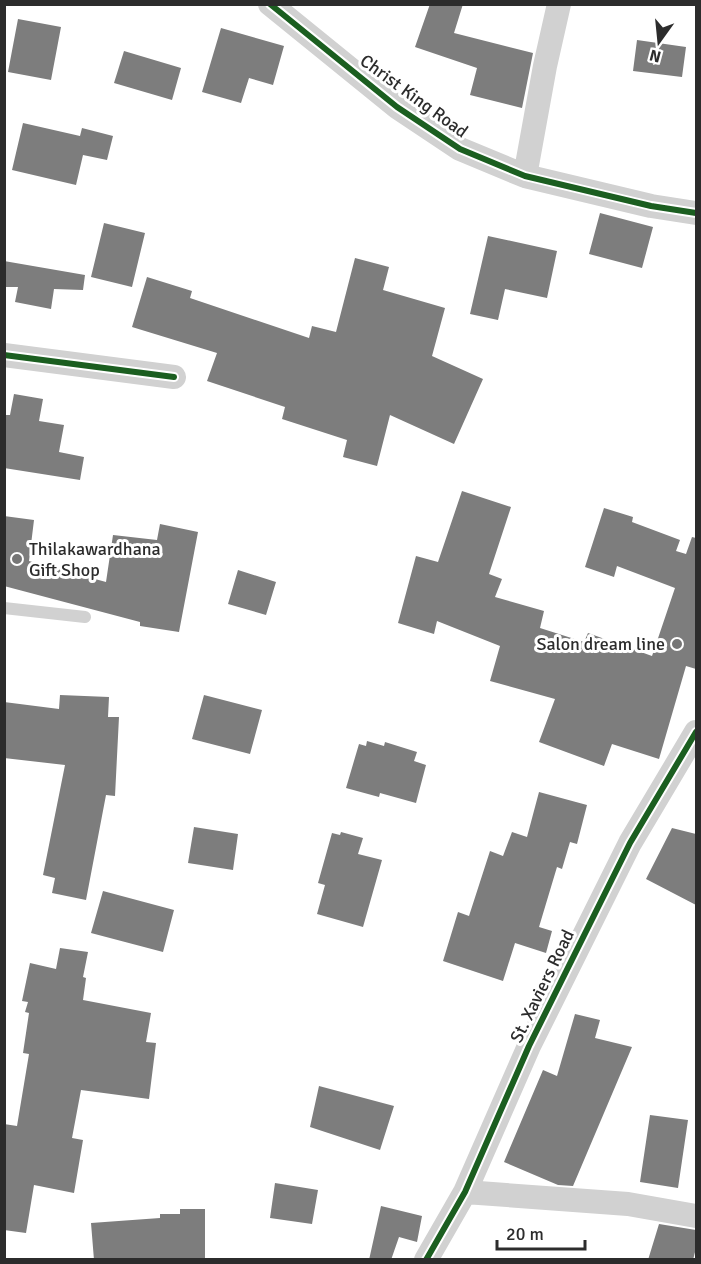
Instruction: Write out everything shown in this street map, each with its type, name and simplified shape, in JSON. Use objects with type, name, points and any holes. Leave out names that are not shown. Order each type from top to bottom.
[{"type":"street","name":"Christ King Road","points":[[270,4],[422,125],[460,149],[525,176],[651,206],[696,213]]},
{"type":"street","points":[[525,176],[559,4]]},
{"type":"street","points":[[4,354],[174,376]]},
{"type":"street","name":"St. Xaviers Road","points":[[426,1260],[465,1192],[529,1046],[630,843],[696,732]]},
{"type":"street","points":[[465,1192],[628,1204],[696,1216]]},
{"type":"lane","points":[[4,608],[85,617]]},
{"type":"building","points":[[430,4],[463,4],[454,33],[533,53],[522,108],[470,95],[477,68],[415,47]]},
{"type":"building","points":[[18,19],[61,27],[51,80],[8,72]]},
{"type":"building","points":[[221,28],[284,46],[273,85],[249,78],[241,103],[202,92]]},
{"type":"building","points":[[637,40],[686,47],[682,77],[633,71]]},
{"type":"building","points":[[124,51],[181,68],[172,100],[114,83]]},
{"type":"building","points":[[23,123],[80,136],[82,128],[113,136],[107,160],[83,155],[76,185],[12,170]]},
{"type":"building","points":[[600,213],[653,227],[642,268],[589,254]]},
{"type":"building","points":[[104,223],[145,233],[132,287],[91,277]]},
{"type":"building","points":[[488,236],[557,251],[547,298],[505,289],[498,320],[470,314]]},
{"type":"building","points":[[355,258],[389,267],[383,290],[445,308],[432,356],[483,379],[454,444],[390,415],[377,466],[343,457],[347,440],[282,419],[285,407],[207,381],[217,353],[132,327],[147,277],[192,291],[190,298],[309,338],[312,326],[336,332]]},
{"type":"building","points":[[4,261],[85,275],[83,290],[54,289],[51,309],[15,302],[18,287],[4,287]]},
{"type":"building","points":[[14,394],[43,399],[39,421],[64,425],[59,452],[84,457],[80,480],[4,468],[4,415],[10,415]]},
{"type":"building","points":[[462,491],[511,507],[489,574],[502,579],[495,597],[544,611],[540,628],[584,642],[588,633],[652,656],[675,588],[617,566],[614,577],[585,567],[604,508],[633,517],[632,522],[680,540],[676,551],[686,554],[692,537],[696,538],[696,669],[686,666],[659,759],[612,744],[604,766],[539,742],[555,699],[490,681],[500,646],[437,621],[434,634],[398,623],[416,556],[438,562]]},
{"type":"building","points":[[4,516],[34,520],[29,561],[106,582],[113,535],[157,540],[160,524],[198,532],[179,632],[140,626],[140,622],[4,586]]},
{"type":"building","points":[[238,570],[276,582],[266,615],[228,604]]},
{"type":"building","points":[[60,695],[109,697],[108,717],[119,717],[115,796],[106,795],[86,900],[52,893],[55,878],[43,875],[65,765],[4,758],[4,702],[59,709]]},
{"type":"building","points":[[204,695],[262,710],[250,754],[192,739]]},
{"type":"building","points":[[367,741],[384,746],[385,742],[417,752],[414,761],[426,765],[416,803],[380,793],[379,797],[346,788],[359,744],[366,746]]},
{"type":"building","points":[[539,792],[587,805],[577,844],[570,842],[562,869],[557,867],[539,927],[552,931],[546,953],[515,943],[503,981],[443,961],[458,912],[469,916],[490,851],[503,856],[512,832],[527,837]]},
{"type":"building","points":[[194,827],[238,834],[233,870],[188,863]]},
{"type":"building","points":[[672,828],[696,834],[696,905],[646,879]]},
{"type":"building","points":[[341,832],[363,838],[358,854],[382,860],[363,927],[317,914],[325,885],[318,883],[332,833],[340,835]]},
{"type":"building","points":[[103,891],[174,910],[163,952],[91,933]]},
{"type":"building","points":[[60,948],[88,952],[83,977],[86,978],[83,1000],[151,1013],[146,1042],[156,1043],[149,1099],[81,1090],[72,1138],[83,1140],[74,1193],[34,1185],[26,1233],[4,1230],[4,1124],[17,1126],[29,1054],[23,1053],[29,1013],[25,1012],[28,1002],[22,1001],[30,963],[56,969]]},
{"type":"building","points":[[575,1014],[600,1020],[595,1038],[632,1047],[573,1186],[558,1185],[504,1162],[543,1070],[557,1076]]},
{"type":"building","points":[[319,1086],[394,1106],[380,1150],[310,1127]]},
{"type":"building","points":[[650,1115],[688,1120],[678,1188],[640,1182]]},
{"type":"building","points":[[275,1183],[318,1190],[312,1224],[270,1218]]},
{"type":"building","points":[[381,1206],[422,1216],[417,1242],[399,1237],[391,1260],[369,1260]]},
{"type":"building","points":[[180,1209],[205,1209],[205,1260],[94,1260],[91,1223],[160,1218],[160,1214],[180,1214]]},
{"type":"building","points":[[659,1224],[696,1230],[693,1260],[648,1260]]},
{"type":"cycle path","points":[[270,4],[397,107],[460,149],[525,176],[651,206],[696,213]]},
{"type":"cycle path","points":[[4,355],[174,377]]},
{"type":"cycle path","points":[[426,1260],[465,1192],[529,1046],[630,843],[696,732]]},
{"type":"place","name":"Thilakawardhana Gift Shop","points":[[17,559]]},
{"type":"place","name":"Salon dream line","points":[[677,644]]}]
